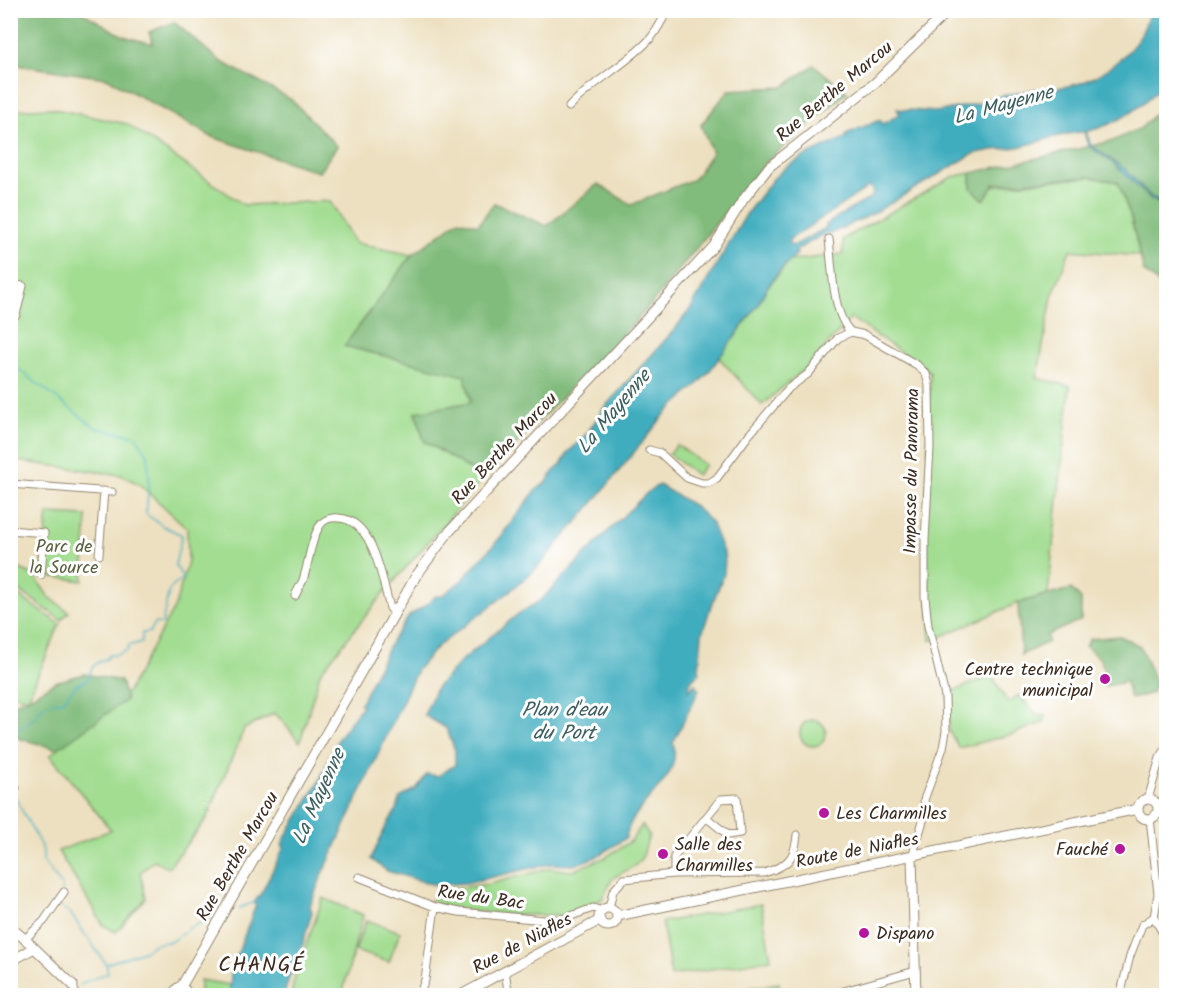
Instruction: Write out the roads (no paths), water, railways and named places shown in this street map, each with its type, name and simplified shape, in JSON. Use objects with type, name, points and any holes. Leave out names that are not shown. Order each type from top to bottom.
[{"type":"street","points":[[569,106],[651,38],[668,10]]},
{"type":"street","points":[[923,10],[946,14]]},
{"type":"street","name":"Rue Berthe Marcou","points":[[181,994],[417,576],[448,533],[714,246],[743,200],[769,167],[876,82],[946,14]]},
{"type":"street","points":[[649,450],[660,453],[687,478],[709,483],[717,478],[748,436],[789,388],[808,374],[838,338],[851,332],[839,315],[829,238]]},
{"type":"street","points":[[10,284],[23,286],[16,315]]},
{"type":"street","name":"Impasse du Panorama","points":[[851,332],[865,335],[917,365],[926,374],[929,385],[930,447],[925,540],[925,597],[928,626],[942,680],[946,731],[943,748],[924,800],[926,812],[912,856]]},
{"type":"street","points":[[10,484],[108,491],[99,555]]},
{"type":"street","points":[[295,596],[303,581],[319,528],[325,520],[349,519],[359,525],[372,546],[390,608],[395,614]]},
{"type":"street","points":[[10,530],[44,533],[41,575]]},
{"type":"street","points":[[1157,803],[1140,803],[1138,809],[1142,817],[1150,818],[1156,813],[1157,803],[1160,758],[1167,749]]},
{"type":"street","points":[[674,874],[674,857],[721,799],[737,798],[740,833],[728,835],[707,818]]},
{"type":"street","name":"Route de Niafles","points":[[617,916],[1138,809]]},
{"type":"street","points":[[1150,818],[1158,894],[1154,917],[1167,939]]},
{"type":"street","points":[[604,913],[614,911],[617,916],[616,921],[609,926],[603,924],[604,913],[613,891],[624,879],[674,874],[764,873],[777,869],[793,855],[797,835]]},
{"type":"street","points":[[912,856],[916,996]]},
{"type":"street","name":"Rue du Bac","points":[[359,877],[435,907],[487,915],[544,920],[562,919],[593,908],[604,913]]},
{"type":"street","points":[[25,939],[44,921],[64,892]]},
{"type":"street","points":[[419,996],[425,980],[435,907]]},
{"type":"street","name":"Rue de Niafles","points":[[459,996],[604,913]]},
{"type":"street","points":[[1120,996],[1142,925],[1154,917]]},
{"type":"street","points":[[10,927],[73,985],[76,996]]},
{"type":"street","points":[[10,962],[34,948]]},
{"type":"street","points":[[506,971],[509,996]]},
{"type":"street","points":[[826,996],[915,971]]},
{"type":"street","points":[[158,995],[181,994]]},
{"type":"water","name":"La Mayenne","points":[[1149,11],[1166,11],[1166,81],[1130,113],[1110,124],[1086,132],[1091,145],[1126,170],[1151,197],[1166,202],[1166,204],[1153,201],[1112,162],[1090,147],[1084,132],[971,155],[874,213],[830,234],[828,232],[796,250],[797,254],[774,277],[758,305],[708,373],[666,413],[538,567],[437,647],[417,670],[320,880],[310,906],[312,912],[298,960],[284,995],[230,995],[231,971],[256,905],[254,903],[262,892],[284,847],[282,845],[287,834],[318,784],[339,737],[362,706],[360,704],[391,642],[409,616],[436,596],[442,596],[461,581],[498,540],[536,490],[547,482],[568,453],[588,432],[603,409],[675,329],[691,308],[747,213],[773,179],[786,167],[847,137],[846,134],[880,120],[883,124],[900,114],[897,109],[936,112],[991,101],[991,98],[1036,89],[1041,91],[1075,85],[1086,81],[1117,62],[1135,44],[1146,23]],"holes":[[[870,186],[873,193],[871,198],[839,216],[826,225],[826,228],[793,246],[789,244],[789,240]]]},
{"type":"water","name":"Plan d'eau du Port","points":[[659,485],[693,505],[711,522],[725,557],[724,574],[702,634],[700,673],[690,682],[689,691],[695,684],[699,690],[673,743],[674,757],[671,769],[637,814],[626,838],[596,857],[574,865],[550,864],[466,883],[435,885],[387,871],[371,859],[386,826],[396,811],[400,798],[416,789],[427,774],[438,776],[455,765],[455,750],[446,728],[424,715],[436,688],[462,660],[518,614],[541,600],[616,523],[650,490]]},
{"type":"waterway","points":[[10,363],[96,428],[136,436],[148,455],[149,484],[146,514],[182,535],[175,565],[183,578],[169,590],[162,624],[155,623],[150,632],[142,633],[142,642],[128,646],[128,650],[109,655],[108,658],[97,663],[92,668],[88,679],[75,686],[64,700],[44,705],[34,718],[10,736]]},
{"type":"waterway","points":[[15,797],[43,850],[43,861],[62,886],[62,891]]},
{"type":"waterway","points":[[239,908],[255,902]]},
{"type":"waterway","points":[[58,905],[70,913],[106,964]]},
{"type":"waterway","points":[[79,985],[108,973],[106,964],[146,950],[154,944],[172,941],[191,927],[213,920]]},
{"type":"waterway","points":[[13,996],[23,991]]},
{"type":"place","name":"Centre technique municipal","points":[[1105,679]]},
{"type":"place","name":"Les Charmilles","points":[[824,813]]},
{"type":"place","name":"Fauché","points":[[1120,849]]},
{"type":"place","name":"Salle des Charmilles","points":[[663,854]]},
{"type":"place","name":"Dispano","points":[[864,933]]},
{"type":"district","name":"CHANGÉ","points":[[262,964]]},
{"type":"park label","name":"Parc de la Source","points":[[64,556]]}]
